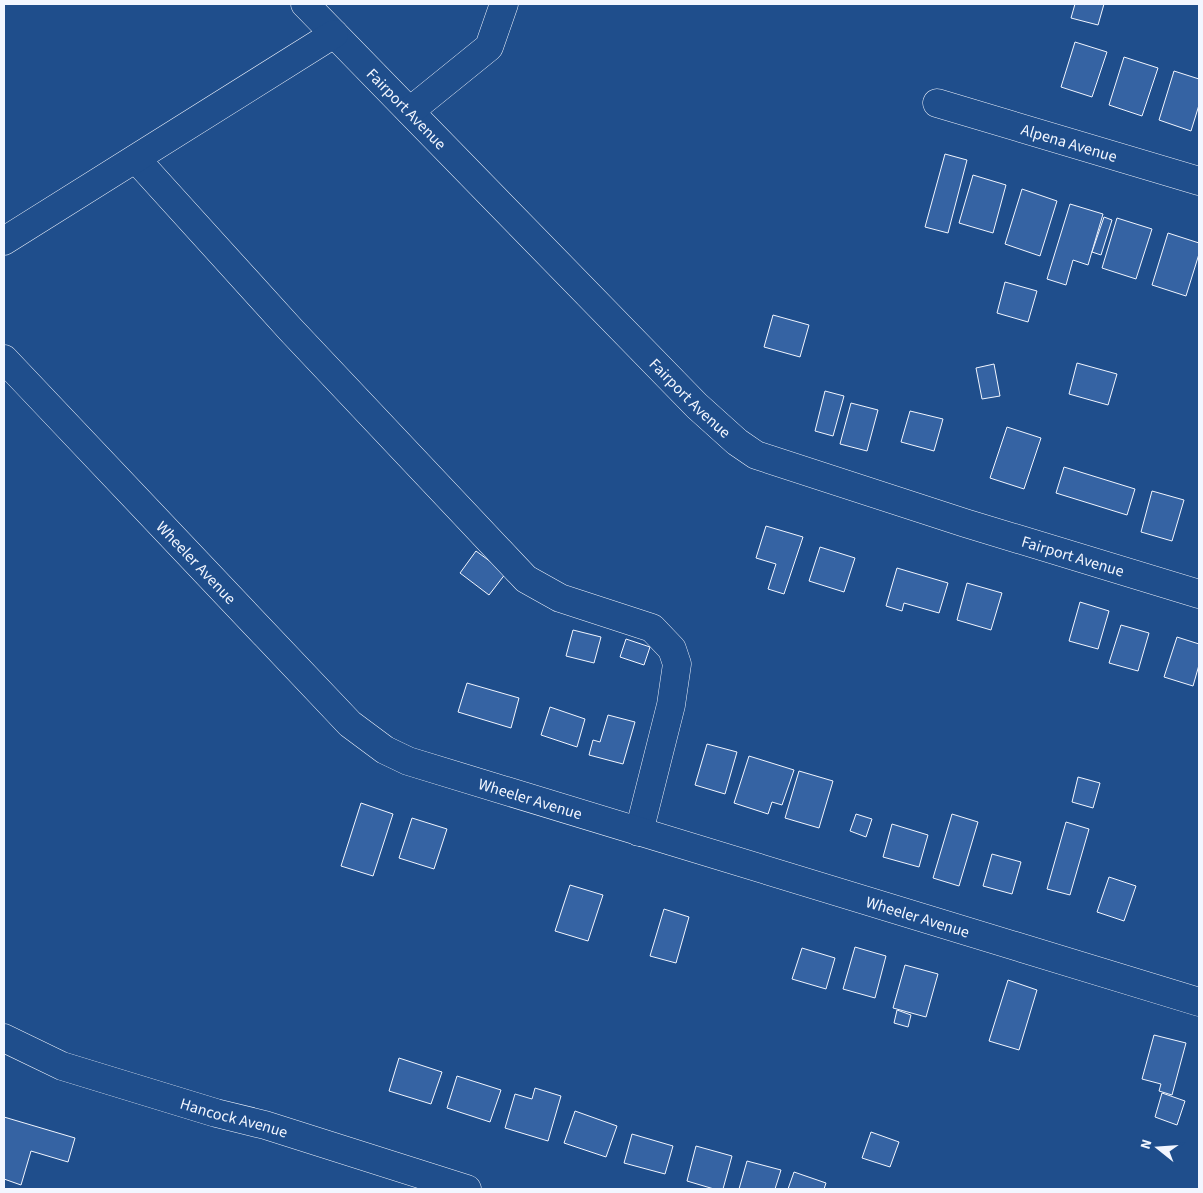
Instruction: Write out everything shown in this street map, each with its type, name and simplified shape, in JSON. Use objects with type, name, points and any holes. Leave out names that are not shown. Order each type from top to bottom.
[{"type":"street","name":"Fairport Avenue","points":[[305,4],[697,406],[737,442],[756,456],[937,514],[1199,594]]},
{"type":"street","points":[[410,111],[489,47],[504,4]]},
{"type":"street","points":[[4,241],[334,34]]},
{"type":"street","name":"Alpena Avenue","points":[[938,103],[1199,181]]},
{"type":"street","points":[[136,159],[291,330],[526,578],[560,598],[652,628],[672,649],[677,664],[671,705],[639,832]]},
{"type":"street","name":"Wheeler Avenue","points":[[4,359],[350,724],[385,750],[408,761],[1199,1002]]},
{"type":"street","name":"Hancock Avenue","points":[[4,1038],[62,1066],[216,1113],[265,1125],[467,1189]]},
{"type":"building","points":[[1075,4],[1104,4],[1098,25],[1071,18]]},
{"type":"building","points":[[1075,42],[1107,52],[1092,97],[1061,87]]},
{"type":"building","points":[[1124,57],[1158,68],[1142,116],[1109,105]]},
{"type":"building","points":[[1174,71],[1199,79],[1199,105],[1191,131],[1159,120]]},
{"type":"building","points":[[945,154],[967,160],[948,233],[925,227]]},
{"type":"building","points":[[973,175],[1006,185],[993,233],[959,223]]},
{"type":"building","points":[[1022,189],[1057,201],[1040,256],[1005,244]]},
{"type":"building","points":[[1070,204],[1103,214],[1088,265],[1073,260],[1066,285],[1047,279]]},
{"type":"building","points":[[1104,217],[1112,220],[1101,255],[1092,252]]},
{"type":"building","points":[[1117,218],[1152,229],[1136,279],[1102,268]]},
{"type":"building","points":[[1168,233],[1199,243],[1199,254],[1186,296],[1152,285]]},
{"type":"building","points":[[1005,282],[1037,291],[1028,322],[997,313]]},
{"type":"building","points":[[773,315],[809,325],[800,357],[764,347]]},
{"type":"building","points":[[1077,363],[1117,374],[1108,405],[1069,394]]},
{"type":"building","points":[[994,364],[1000,396],[982,399],[976,368]]},
{"type":"building","points":[[825,391],[844,396],[833,436],[815,431]]},
{"type":"building","points":[[851,403],[878,410],[867,451],[840,444]]},
{"type":"building","points":[[910,411],[943,419],[934,451],[901,442]]},
{"type":"building","points":[[1007,427],[1041,438],[1024,489],[990,478]]},
{"type":"building","points":[[1064,467],[1135,489],[1127,515],[1056,493]]},
{"type":"building","points":[[1152,491],[1184,500],[1172,541],[1141,532]]},
{"type":"building","points":[[766,526],[803,537],[784,594],[768,589],[776,564],[756,558]]},
{"type":"building","points":[[820,547],[855,558],[844,592],[809,581]]},
{"type":"building","points":[[476,551],[506,573],[489,595],[460,573]]},
{"type":"building","points":[[897,568],[948,583],[939,613],[904,603],[902,611],[886,606]]},
{"type":"building","points":[[967,583],[1002,593],[991,630],[957,620]]},
{"type":"building","points":[[1080,602],[1109,611],[1098,649],[1069,641]]},
{"type":"building","points":[[1121,625],[1149,633],[1138,671],[1109,663]]},
{"type":"building","points":[[573,630],[601,637],[594,663],[566,656]]},
{"type":"building","points":[[1177,637],[1199,644],[1199,665],[1193,686],[1164,677]]},
{"type":"building","points":[[626,639],[650,647],[644,665],[620,657]]},
{"type":"building","points":[[467,683],[519,698],[511,728],[458,712]]},
{"type":"building","points":[[550,707],[585,719],[577,747],[541,735]]},
{"type":"building","points":[[608,715],[635,722],[623,764],[589,755],[593,740],[600,742]]},
{"type":"building","points":[[707,744],[737,752],[725,794],[695,785]]},
{"type":"building","points":[[749,756],[794,770],[782,805],[772,802],[768,814],[734,803]]},
{"type":"building","points":[[799,771],[833,781],[819,828],[785,818]]},
{"type":"building","points":[[1078,777],[1100,783],[1093,808],[1072,802]]},
{"type":"building","points":[[361,803],[393,814],[373,876],[341,866]]},
{"type":"building","points":[[856,814],[872,819],[866,837],[850,831]]},
{"type":"building","points":[[952,814],[978,822],[959,886],[933,878]]},
{"type":"building","points":[[412,818],[447,829],[434,869],[399,858]]},
{"type":"building","points":[[1066,822],[1089,829],[1070,895],[1047,889]]},
{"type":"building","points":[[892,824],[928,835],[919,867],[883,857]]},
{"type":"building","points":[[992,854],[1021,862],[1012,894],[983,886]]},
{"type":"building","points":[[1109,877],[1136,886],[1124,921],[1097,912]]},
{"type":"building","points":[[570,885],[603,895],[588,941],[555,931]]},
{"type":"building","points":[[664,909],[689,917],[676,963],[650,956]]},
{"type":"building","points":[[855,947],[886,956],[875,998],[843,989]]},
{"type":"building","points":[[802,948],[835,958],[826,989],[792,979]]},
{"type":"building","points":[[905,965],[938,974],[926,1017],[893,1008]]},
{"type":"building","points":[[1008,980],[1037,990],[1019,1050],[989,1041]]},
{"type":"building","points":[[897,1010],[911,1015],[908,1027],[894,1023]]},
{"type":"building","points":[[1154,1035],[1186,1043],[1172,1095],[1159,1091],[1161,1084],[1142,1079]]},
{"type":"building","points":[[399,1058],[442,1072],[431,1104],[389,1091]]},
{"type":"building","points":[[457,1076],[501,1090],[490,1122],[447,1108]]},
{"type":"building","points":[[535,1088],[561,1096],[548,1141],[505,1128],[515,1094],[532,1099]]},
{"type":"building","points":[[1162,1093],[1185,1101],[1177,1125],[1155,1117]]},
{"type":"building","points":[[575,1111],[617,1126],[606,1157],[564,1143]]},
{"type":"building","points":[[4,1117],[75,1138],[68,1162],[31,1151],[21,1185],[4,1179]]},
{"type":"building","points":[[871,1132],[899,1142],[890,1167],[862,1158]]},
{"type":"building","points":[[632,1134],[673,1146],[665,1174],[624,1163]]},
{"type":"building","points":[[696,1146],[732,1156],[723,1189],[714,1189],[687,1181]]},
{"type":"building","points":[[747,1161],[781,1170],[775,1189],[739,1189]]},
{"type":"building","points":[[794,1172],[826,1183],[824,1189],[788,1189]]}]
